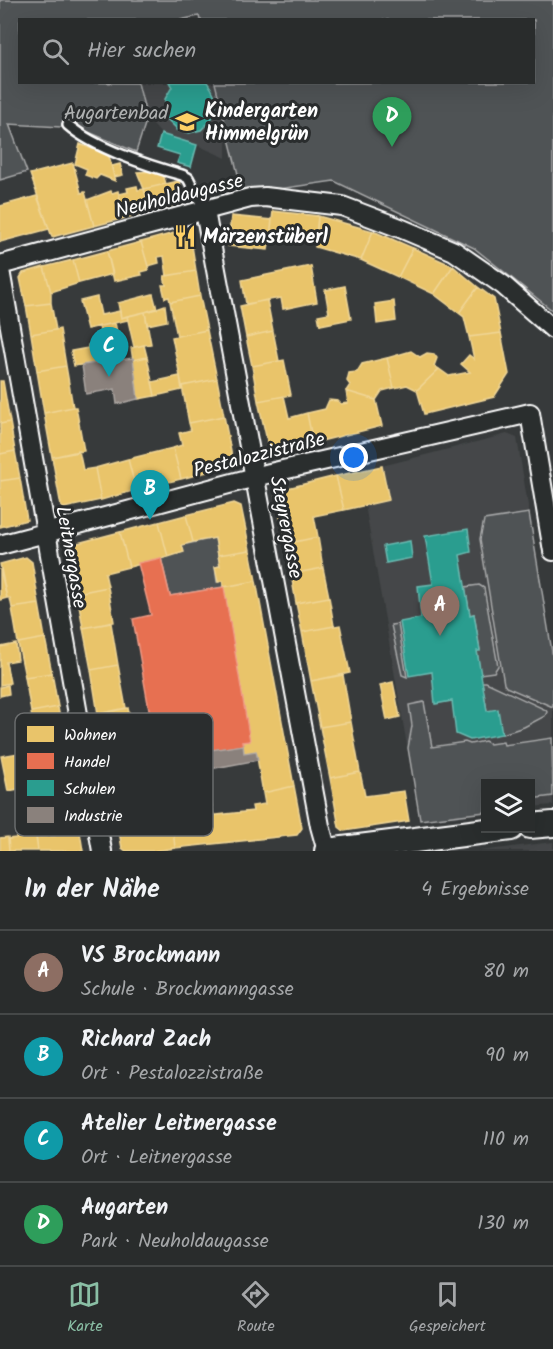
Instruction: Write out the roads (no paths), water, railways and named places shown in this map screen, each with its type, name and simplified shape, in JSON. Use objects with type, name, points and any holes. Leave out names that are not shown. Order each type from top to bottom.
[{"type":"main road","points":[[535,826],[553,824]]},
{"type":"main road","points":[[327,851],[481,832]]},
{"type":"street","name":"Neuholdaugasse","points":[[0,265],[250,198],[266,197],[342,206],[454,251],[503,285],[553,329]]},
{"type":"street","name":"Steyrergasse","points":[[205,211],[320,826],[327,851]]},
{"type":"street","name":"Leitnergasse","points":[[0,270],[77,713]]},
{"type":"street","name":"Pestalozzistraße","points":[[0,544],[255,477],[530,413],[553,551]]},
{"type":"street","name":"Leitnergasse","points":[[99,836],[102,851]]},
{"type":"lane","points":[[68,125],[79,134],[115,151],[188,178],[205,211]]},
{"type":"place","name":"Kindergarten Himmelgrün","points":[[187,122]]},
{"type":"place","name":"Augarten","points":[[392,147]]},
{"type":"place","name":"Märzenstüberl","points":[[185,236]]},
{"type":"place","name":"Atelier Leitnergasse","points":[[109,377]]},
{"type":"place","name":"Richard Zach","points":[[150,520]]},
{"type":"place","name":"VS Brockmann","points":[[440,636]]},
{"type":"park label","name":"Augartenbad","points":[[116,112]]}]
